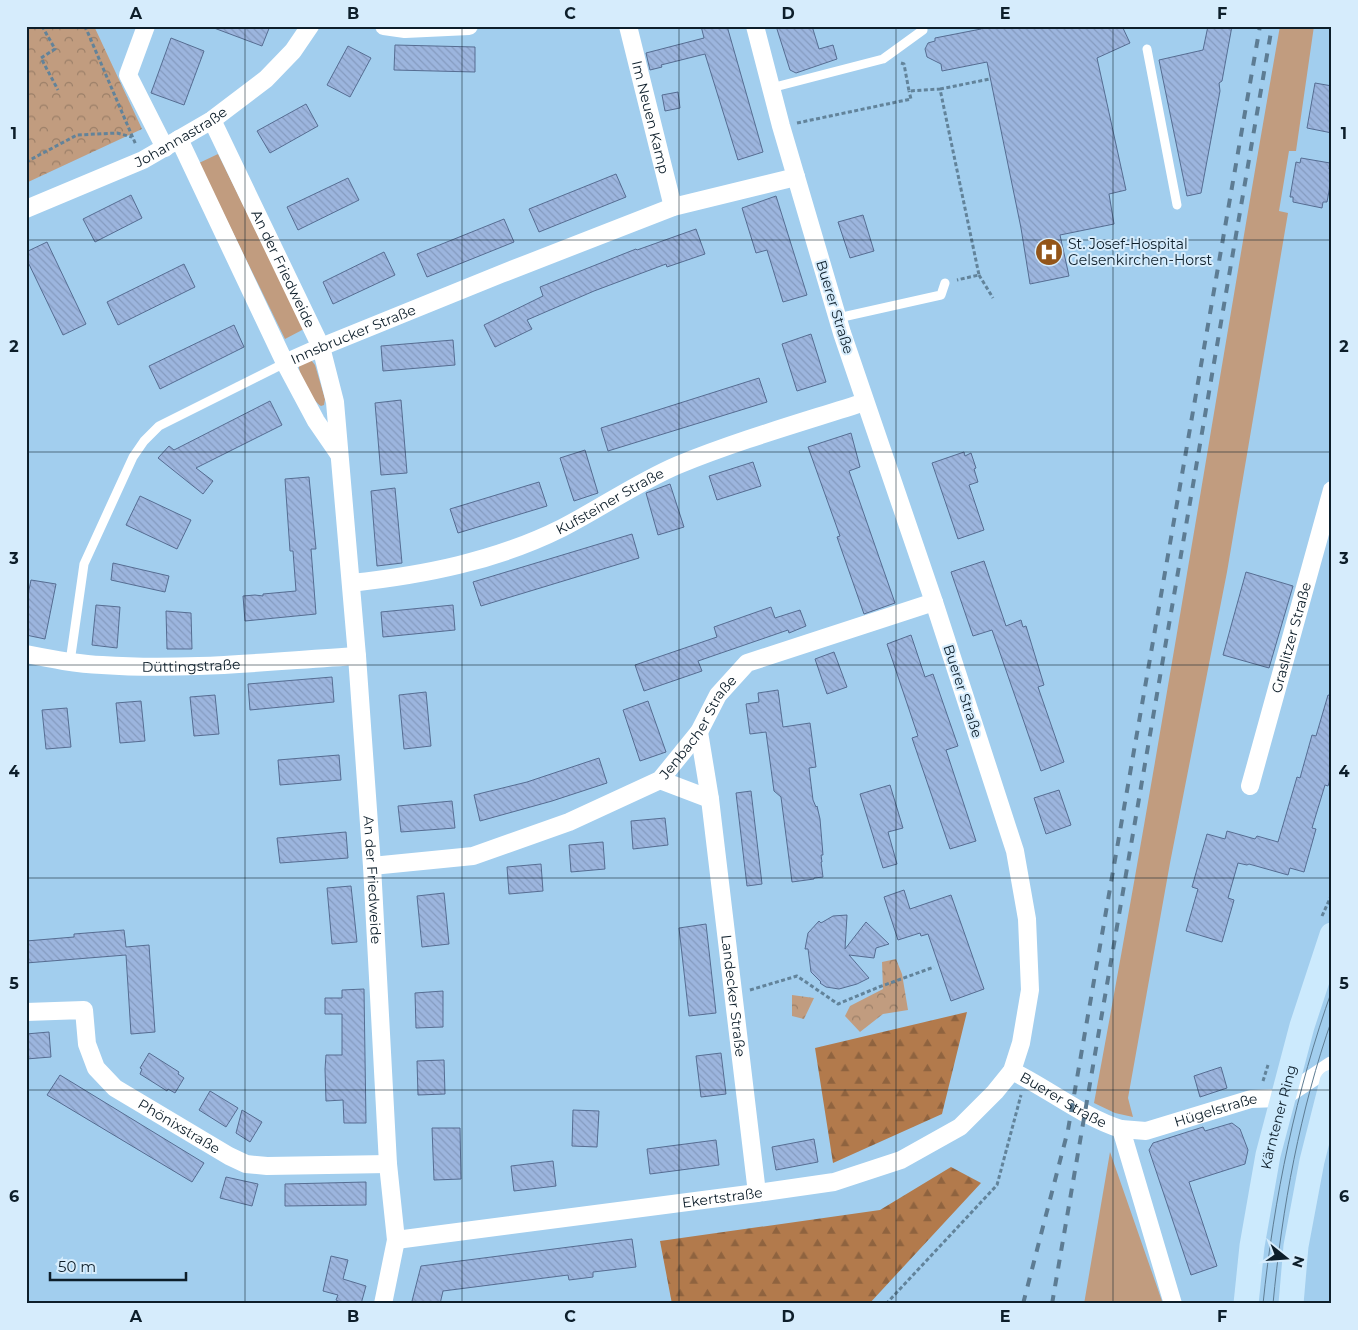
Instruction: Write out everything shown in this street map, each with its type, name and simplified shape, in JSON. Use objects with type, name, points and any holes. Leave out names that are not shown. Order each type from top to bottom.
[{"type":"main road","name":"Kärntener Ring","points":[[1246,1304],[1252,1246],[1267,1159],[1304,1020],[1332,935]]},
{"type":"main road","points":[[1292,1304],[1296,1246],[1312,1161],[1332,1082]]},
{"type":"street","name":"An der Friedweide","points":[[146,26],[128,75],[172,144],[316,421],[339,454]]},
{"type":"street","name":"Johannastraße","points":[[26,209],[143,160],[212,120],[266,79],[293,51],[310,26]]},
{"type":"street","points":[[384,26],[405,29],[469,26]]},
{"type":"street","name":"Im Neuen Kamp","points":[[628,26],[672,207]]},
{"type":"street","name":"Buerer Straße","points":[[755,26],[781,126],[838,318],[1015,850],[1028,919],[1030,990],[1021,1044],[1019,1074],[1113,1127],[1173,1304]]},
{"type":"street","name":"An der Friedweide","points":[[212,120],[321,347],[335,402],[357,656],[372,866],[388,1164],[396,1240],[383,1304]]},
{"type":"street","name":"Innsbrucker Straße","points":[[285,363],[672,207],[796,177]]},
{"type":"street","name":"Kufsteiner Straße","points":[[351,582],[414,575],[496,556],[563,528],[677,465],[725,447],[865,402]]},
{"type":"street","name":"Graslitzer Straße","points":[[1250,786],[1332,490]]},
{"type":"street","name":"Jenbacher Straße","points":[[372,866],[473,856],[569,822],[660,780],[699,732],[718,695],[747,663],[934,602]]},
{"type":"street","name":"Düttingstraße","points":[[26,654],[70,662],[102,665],[166,667],[357,656]]},
{"type":"street","name":"Landecker Straße","points":[[699,732],[710,800],[758,1193]]},
{"type":"street","points":[[660,780],[710,800]]},
{"type":"street","name":"Phönixstraße","points":[[26,1012],[84,1010],[88,1044],[96,1068],[115,1088],[228,1156],[246,1164],[267,1166],[388,1164]]},
{"type":"street","points":[[1282,1098],[1332,1065]]},
{"type":"street","name":"Ekertstraße","points":[[396,1240],[834,1182],[901,1160],[960,1127],[1019,1074]]},
{"type":"street","name":"Hügelstraße","points":[[1113,1127],[1146,1132],[1251,1099],[1282,1098]]},
{"type":"lane","points":[[771,88],[883,59],[923,30],[922,26]]},
{"type":"lane","points":[[1148,49],[1177,205]]},
{"type":"lane","points":[[838,318],[941,295],[945,283]]},
{"type":"lane","name":"Innsbrucker Straße","points":[[70,662],[84,564],[133,457],[144,441],[159,426],[285,363]]},
{"type":"path","points":[[42,26],[55,49],[41,58],[58,90]]},
{"type":"path","points":[[85,26],[143,160]]},
{"type":"path","points":[[781,126],[911,100],[904,64],[883,59]]},
{"type":"path","points":[[909,91],[940,88],[990,79]]},
{"type":"path","points":[[940,88],[979,275],[993,298]]},
{"type":"path","points":[[26,162],[77,135],[117,133],[133,138]]},
{"type":"path","points":[[945,283],[979,275]]},
{"type":"path","points":[[733,995],[796,976],[838,1004],[934,967]]},
{"type":"path","points":[[886,1304],[997,1185],[1019,1074]]},
{"type":"green space","points":[[26,26],[94,26],[142,129],[26,183]]},
{"type":"green space","points":[[1280,26],[1314,26],[1296,151],[1289,151],[1279,211],[1288,213],[1227,572],[1170,863],[1128,1098],[1133,1117],[1115,1113],[1094,1103],[1166,700]]},
{"type":"green space","points":[[218,154],[304,329],[285,339],[199,163]]},
{"type":"green space","points":[[311,360],[315,365],[325,399],[324,405],[321,406],[310,393],[300,374],[299,364]]},
{"type":"green space","points":[[896,959],[902,974],[908,1010],[883,1014],[860,1032],[845,1016],[850,1006],[883,989],[882,962]]},
{"type":"green space","points":[[792,995],[814,998],[804,1019],[792,1016]]},
{"type":"green space","points":[[967,1012],[942,1114],[833,1163],[815,1048]]},
{"type":"green space","points":[[1110,1152],[1163,1304],[1084,1304]]},
{"type":"green space","points":[[951,1167],[981,1183],[869,1304],[672,1304],[660,1241],[880,1210]]},
{"type":"building","points":[[214,26],[270,26],[262,46],[214,28]]},
{"type":"building","points":[[701,26],[727,26],[763,152],[738,160],[705,54],[661,65],[662,67],[650,70],[646,53],[704,38]]},
{"type":"building","points":[[776,26],[812,26],[819,49],[833,45],[837,59],[796,73],[790,70]]},
{"type":"building","points":[[980,26],[1122,26],[1130,43],[1097,58],[1126,190],[1109,194],[1114,224],[1060,235],[1069,276],[1030,284],[1021,228],[987,62],[942,71],[941,64],[927,57],[925,49],[928,43],[935,41],[935,38],[981,29]]},
{"type":"building","points":[[1208,26],[1232,26],[1222,81],[1219,83],[1220,91],[1201,193],[1187,196],[1159,60],[1203,50]]},
{"type":"building","points":[[171,38],[204,51],[184,105],[151,93]]},
{"type":"building","points":[[395,45],[475,47],[475,72],[394,70]]},
{"type":"building","points":[[348,46],[371,58],[350,97],[327,85]]},
{"type":"building","points":[[1315,83],[1332,86],[1332,133],[1307,128]]},
{"type":"building","points":[[678,92],[680,108],[665,111],[662,95]]},
{"type":"building","points":[[306,104],[318,126],[270,153],[257,131]]},
{"type":"building","points":[[1301,158],[1330,163],[1329,169],[1332,169],[1332,175],[1327,202],[1323,202],[1322,208],[1293,202],[1293,197],[1290,197],[1296,162],[1300,163]]},
{"type":"building","points":[[616,174],[626,197],[539,232],[529,209]]},
{"type":"building","points":[[348,178],[359,200],[298,230],[287,207]]},
{"type":"building","points":[[131,195],[142,218],[95,242],[83,219]]},
{"type":"building","points":[[776,196],[807,295],[783,302],[767,250],[756,253],[742,208]]},
{"type":"building","points":[[863,215],[874,251],[850,258],[838,222]]},
{"type":"building","points":[[504,219],[514,242],[427,277],[417,254]]},
{"type":"building","points":[[696,229],[705,254],[667,267],[666,264],[594,291],[527,320],[532,329],[495,347],[484,325],[543,296],[540,287],[636,249]]},
{"type":"building","points":[[47,242],[86,324],[63,335],[26,258],[26,252]]},
{"type":"building","points":[[384,252],[395,275],[333,304],[323,282]]},
{"type":"building","points":[[184,264],[195,287],[118,325],[107,302]]},
{"type":"building","points":[[234,325],[244,347],[160,389],[149,366]]},
{"type":"building","points":[[811,334],[826,382],[797,391],[782,344]]},
{"type":"building","points":[[453,340],[455,365],[383,371],[381,346]]},
{"type":"building","points":[[759,378],[767,402],[608,451],[601,428]]},
{"type":"building","points":[[401,400],[407,473],[381,475],[375,403]]},
{"type":"building","points":[[270,401],[282,425],[196,468],[213,481],[203,494],[158,458],[169,446],[174,450]]},
{"type":"building","points":[[851,433],[860,467],[849,471],[895,603],[864,614],[837,537],[840,536],[808,447]]},
{"type":"building","points":[[585,450],[598,493],[574,501],[560,458]]},
{"type":"building","points":[[964,452],[965,456],[971,453],[976,468],[974,469],[978,482],[969,485],[984,530],[958,539],[932,463]]},
{"type":"building","points":[[753,462],[761,486],[717,500],[709,476]]},
{"type":"building","points":[[309,477],[316,549],[311,549],[316,614],[245,621],[243,596],[263,596],[263,594],[296,591],[293,551],[290,551],[285,479]]},
{"type":"building","points":[[539,482],[547,506],[458,533],[450,509]]},
{"type":"building","points":[[670,484],[684,527],[658,535],[646,493]]},
{"type":"building","points":[[395,488],[402,563],[377,566],[371,491]]},
{"type":"building","points":[[140,496],[191,520],[177,549],[126,525]]},
{"type":"building","points":[[632,534],[639,558],[481,606],[473,582]]},
{"type":"building","points":[[984,561],[1006,626],[1021,620],[1023,627],[1026,626],[1044,685],[1038,687],[1064,762],[1041,771],[992,630],[973,636],[951,572]]},
{"type":"building","points":[[113,563],[169,576],[165,592],[111,580]]},
{"type":"building","points":[[1246,572],[1293,586],[1269,668],[1223,655]]},
{"type":"building","points":[[31,580],[56,584],[45,639],[26,635],[26,604]]},
{"type":"building","points":[[96,605],[120,607],[117,648],[92,645]]},
{"type":"building","points":[[453,605],[455,630],[383,637],[381,612]]},
{"type":"building","points":[[771,607],[775,618],[800,610],[806,626],[789,633],[788,630],[698,661],[702,671],[644,691],[635,665],[717,637],[714,627]]},
{"type":"building","points":[[166,611],[191,613],[192,649],[167,649]]},
{"type":"building","points":[[911,635],[925,677],[933,674],[958,746],[946,750],[976,841],[950,849],[912,738],[918,736],[887,644]]},
{"type":"building","points":[[834,652],[847,687],[827,694],[815,659]]},
{"type":"building","points":[[332,677],[334,702],[250,710],[248,684]]},
{"type":"building","points":[[778,690],[783,727],[810,723],[816,767],[809,768],[813,800],[817,806],[820,819],[823,855],[821,855],[821,862],[823,877],[792,882],[781,797],[774,791],[766,732],[750,734],[746,704],[759,702],[758,693]]},
{"type":"building","points":[[426,692],[431,746],[404,749],[399,695]]},
{"type":"building","points":[[215,695],[219,734],[194,736],[190,697]]},
{"type":"building","points":[[1328,695],[1332,696],[1332,773],[1328,786],[1325,785],[1312,828],[1316,829],[1304,872],[1290,868],[1288,875],[1249,864],[1238,863],[1228,898],[1234,900],[1222,942],[1186,931],[1198,889],[1192,887],[1207,834],[1225,839],[1227,831],[1255,839],[1257,836],[1278,842],[1297,777],[1300,778],[1312,735],[1316,736]]},
{"type":"building","points":[[141,701],[145,741],[120,743],[116,703]]},
{"type":"building","points":[[648,701],[666,752],[640,761],[623,710]]},
{"type":"building","points":[[67,708],[71,747],[46,749],[42,710]]},
{"type":"building","points":[[339,755],[341,780],[280,785],[278,760]]},
{"type":"building","points":[[599,758],[607,783],[480,821],[474,795],[527,782]]},
{"type":"building","points":[[890,785],[903,828],[888,832],[897,864],[883,868],[860,794]]},
{"type":"building","points":[[1059,790],[1071,825],[1046,834],[1034,798]]},
{"type":"building","points":[[751,791],[762,884],[747,886],[736,793]]},
{"type":"building","points":[[452,801],[455,828],[401,832],[398,806]]},
{"type":"building","points":[[665,818],[668,845],[633,849],[631,821]]},
{"type":"building","points":[[346,832],[348,858],[280,863],[277,838]]},
{"type":"building","points":[[603,842],[605,869],[571,872],[569,845]]},
{"type":"building","points":[[541,864],[543,891],[509,894],[507,867]]},
{"type":"building","points":[[351,886],[357,942],[332,944],[327,888]]},
{"type":"building","points":[[904,890],[910,909],[951,895],[984,989],[951,1001],[928,934],[921,936],[920,933],[898,940],[884,897]]},
{"type":"building","points":[[444,893],[449,944],[422,947],[417,896]]},
{"type":"building","points":[[847,915],[845,949],[866,922],[889,944],[876,948],[874,958],[849,955],[869,978],[857,984],[839,989],[826,987],[811,972],[808,949],[805,949],[808,933],[819,921],[821,923],[833,916]]},
{"type":"building","points":[[706,924],[716,1013],[689,1016],[679,928]]},
{"type":"building","points":[[124,930],[126,947],[149,945],[155,1032],[131,1034],[126,955],[26,963],[26,941],[74,937],[74,934]]},
{"type":"building","points":[[364,989],[366,1123],[344,1123],[343,1100],[326,1101],[326,1055],[342,1055],[342,1014],[325,1014],[325,998],[342,998],[342,990]]},
{"type":"building","points":[[443,991],[443,1027],[416,1028],[415,993]]},
{"type":"building","points":[[49,1032],[51,1057],[26,1059],[26,1034]]},
{"type":"building","points":[[149,1053],[179,1072],[178,1074],[184,1078],[175,1093],[168,1089],[167,1091],[140,1074],[142,1069],[140,1068]]},
{"type":"building","points":[[721,1053],[726,1094],[701,1097],[696,1056]]},
{"type":"building","points":[[444,1060],[445,1094],[418,1095],[417,1061]]},
{"type":"building","points":[[1221,1067],[1227,1088],[1200,1097],[1194,1076]]},
{"type":"building","points":[[60,1075],[204,1163],[192,1182],[47,1095]]},
{"type":"building","points":[[210,1091],[238,1108],[226,1127],[199,1110]]},
{"type":"building","points":[[242,1110],[262,1122],[250,1142],[236,1133]]},
{"type":"building","points":[[573,1110],[599,1111],[597,1147],[572,1146]]},
{"type":"building","points":[[1232,1123],[1240,1129],[1248,1150],[1245,1164],[1189,1182],[1217,1266],[1191,1275],[1149,1150],[1153,1143],[1203,1127],[1205,1131]]},
{"type":"building","points":[[432,1128],[460,1128],[461,1179],[434,1180]]},
{"type":"building","points":[[814,1139],[818,1162],[776,1170],[772,1147]]},
{"type":"building","points":[[716,1140],[719,1165],[650,1174],[647,1149]]},
{"type":"building","points":[[553,1161],[556,1186],[514,1191],[511,1166]]},
{"type":"building","points":[[226,1177],[258,1184],[252,1206],[220,1198]]},
{"type":"building","points":[[366,1182],[366,1205],[285,1206],[285,1184]]},
{"type":"building","points":[[632,1239],[636,1267],[593,1272],[593,1277],[569,1280],[568,1275],[443,1291],[440,1304],[424,1304],[412,1301],[421,1266]]},
{"type":"building","points":[[331,1256],[348,1260],[343,1279],[366,1286],[361,1304],[344,1304],[336,1300],[338,1295],[323,1291]]},
{"type":"tram line","points":[[1263,1304],[1273,1224],[1288,1145],[1319,1028],[1332,990]]},
{"type":"tram line","points":[[1273,1304],[1287,1196],[1294,1160],[1311,1088],[1332,1019]]},
{"type":"railway","points":[[1023,1304],[1068,1130],[1260,26]]},
{"type":"railway","points":[[1052,1304],[1272,26]]},
{"type":"place","name":"St. Josef-Hospital Gelsenkirchen-Horst","points":[[1049,252]]}]
